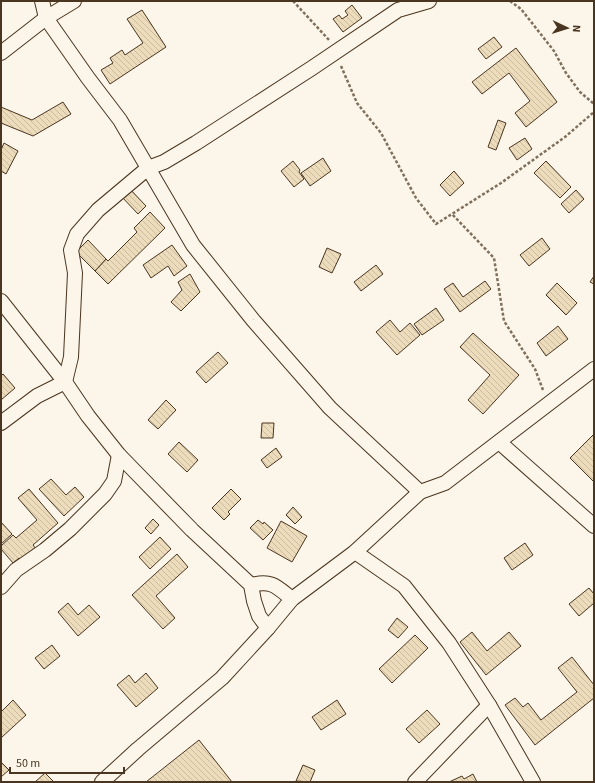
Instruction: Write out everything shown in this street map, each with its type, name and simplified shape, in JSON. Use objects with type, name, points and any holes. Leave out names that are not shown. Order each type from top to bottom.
[{"type":"street","points":[[42,1],[46,18],[88,78],[120,120],[193,245],[253,320],[330,408],[420,492]]},
{"type":"street","points":[[1,53],[46,18],[74,1]]},
{"type":"street","points":[[1,423],[37,396],[65,382],[71,357],[74,281],[71,250],[77,234],[98,210],[148,168],[164,162],[196,143],[398,10],[429,1]]},
{"type":"street","points":[[1,301],[65,382],[88,416],[119,454],[192,530],[252,585],[254,601],[259,616],[268,628]]},
{"type":"street","points":[[102,782],[138,749],[222,678],[268,628],[292,599],[355,552],[420,492],[445,483],[594,369]]},
{"type":"street","points":[[499,442],[594,526]]},
{"type":"street","points":[[1,587],[16,570],[45,550],[70,529],[105,494],[114,481],[119,454]]},
{"type":"street","points":[[355,552],[404,586],[449,643],[489,705],[533,782]]},
{"type":"street","points":[[252,585],[264,582],[275,585],[292,599]]},
{"type":"street","points":[[415,782],[489,705]]},
{"type":"path","points":[[293,1],[338,50],[341,71],[357,103],[381,133],[416,198],[436,224],[501,183],[565,137],[594,112]]},
{"type":"path","points":[[510,1],[521,9],[554,51],[566,73],[580,92],[594,104]]},
{"type":"path","points":[[452,214],[494,258],[504,321],[534,368],[549,404]]},
{"type":"building","points":[[352,5],[362,18],[343,32],[333,19],[339,15],[342,19],[348,15],[345,11]]},
{"type":"building","points":[[142,10],[166,47],[110,84],[101,70],[113,63],[110,58],[122,50],[125,55],[143,43],[127,19]]},
{"type":"building","points":[[494,37],[502,47],[486,59],[478,49]]},
{"type":"building","points":[[516,48],[557,102],[526,127],[515,113],[530,101],[509,73],[482,94],[472,82]]},
{"type":"building","points":[[63,102],[71,114],[33,136],[1,123],[1,107],[32,120]]},
{"type":"building","points":[[498,120],[506,123],[496,150],[488,147]]},
{"type":"building","points":[[525,138],[532,149],[517,160],[509,148]]},
{"type":"building","points":[[4,143],[18,151],[6,174],[1,171],[1,150]]},
{"type":"building","points":[[323,158],[331,171],[310,186],[301,173]]},
{"type":"building","points":[[293,161],[300,170],[299,172],[304,179],[294,187],[281,171]]},
{"type":"building","points":[[546,161],[571,187],[560,198],[534,173]]},
{"type":"building","points":[[454,171],[464,183],[450,196],[440,185]]},
{"type":"building","points":[[129,188],[146,206],[138,214],[121,196]]},
{"type":"building","points":[[576,190],[584,199],[569,213],[561,204]]},
{"type":"building","points":[[150,212],[165,228],[108,284],[95,271],[106,259],[108,261],[137,232],[134,228]]},
{"type":"building","points":[[542,238],[550,249],[529,266],[520,255]]},
{"type":"building","points":[[88,240],[106,259],[95,271],[76,252]]},
{"type":"building","points":[[172,245],[187,266],[174,276],[168,266],[151,278],[143,265]]},
{"type":"building","points":[[327,248],[341,254],[332,273],[319,267]]},
{"type":"building","points":[[376,265],[383,274],[361,291],[354,282]]},
{"type":"building","points":[[190,274],[200,292],[181,311],[171,302],[182,290],[178,282]]},
{"type":"building","points":[[594,276],[594,284],[590,282]]},
{"type":"building","points":[[485,281],[491,289],[460,312],[444,289],[453,283],[463,297]]},
{"type":"building","points":[[557,283],[577,303],[566,315],[546,295]]},
{"type":"building","points":[[436,308],[444,320],[422,335],[414,324]]},
{"type":"building","points":[[390,320],[400,332],[410,323],[420,335],[397,355],[376,332]]},
{"type":"building","points":[[558,326],[568,339],[546,356],[537,343]]},
{"type":"building","points":[[473,333],[519,375],[483,414],[468,400],[490,375],[460,347]]},
{"type":"building","points":[[218,352],[228,363],[206,383],[196,372]]},
{"type":"building","points":[[3,374],[15,388],[1,400],[1,376]]},
{"type":"building","points":[[166,400],[176,410],[158,429],[148,420]]},
{"type":"building","points":[[262,423],[274,423],[273,438],[261,438]]},
{"type":"building","points":[[594,434],[594,482],[570,458]]},
{"type":"building","points":[[179,442],[198,460],[187,472],[168,454]]},
{"type":"building","points":[[276,448],[282,457],[267,468],[261,460]]},
{"type":"building","points":[[51,479],[66,495],[75,487],[84,497],[64,516],[39,489]]},
{"type":"building","points":[[29,489],[58,523],[33,545],[36,549],[22,561],[19,558],[13,563],[1,549],[1,546],[13,535],[16,538],[37,520],[18,498]]},
{"type":"building","points":[[231,489],[241,499],[228,512],[230,514],[224,520],[212,508]]},
{"type":"building","points":[[293,507],[302,517],[295,524],[286,515]]},
{"type":"building","points":[[153,519],[159,525],[151,534],[145,528]]},
{"type":"building","points":[[258,520],[263,524],[264,522],[273,530],[263,540],[250,528]]},
{"type":"building","points":[[281,521],[307,536],[292,562],[267,548]]},
{"type":"building","points":[[1,522],[12,534],[1,544]]},
{"type":"building","points":[[160,537],[171,549],[150,569],[139,557]]},
{"type":"building","points":[[525,543],[533,555],[512,570],[504,558]]},
{"type":"building","points":[[177,554],[188,567],[156,596],[175,618],[163,629],[132,595]]},
{"type":"building","points":[[589,588],[594,594],[594,603],[579,616],[569,604]]},
{"type":"building","points":[[68,603],[78,615],[89,605],[100,617],[78,636],[58,612]]},
{"type":"building","points":[[397,618],[408,627],[398,638],[388,630]]},
{"type":"building","points":[[472,632],[487,651],[509,632],[521,646],[486,675],[460,642]]},
{"type":"building","points":[[415,635],[428,648],[392,683],[379,669]]},
{"type":"building","points":[[52,645],[60,656],[44,669],[35,658]]},
{"type":"building","points":[[572,657],[594,685],[594,698],[535,745],[505,705],[515,698],[523,707],[528,703],[541,720],[577,692],[558,668]]},
{"type":"building","points":[[146,673],[158,688],[136,707],[117,685],[129,675],[135,683]]},
{"type":"building","points":[[13,700],[26,715],[1,738],[1,712]]},
{"type":"building","points":[[337,700],[346,714],[321,730],[312,717]]},
{"type":"building","points":[[427,710],[440,724],[419,743],[406,729]]},
{"type":"building","points":[[199,740],[232,782],[146,782]]},
{"type":"building","points":[[1,762],[9,770],[1,777]]},
{"type":"building","points":[[303,765],[315,770],[310,782],[296,781]]},
{"type":"building","points":[[45,773],[54,782],[35,782]]},
{"type":"building","points":[[473,774],[477,782],[449,782],[462,776],[464,779]]}]
